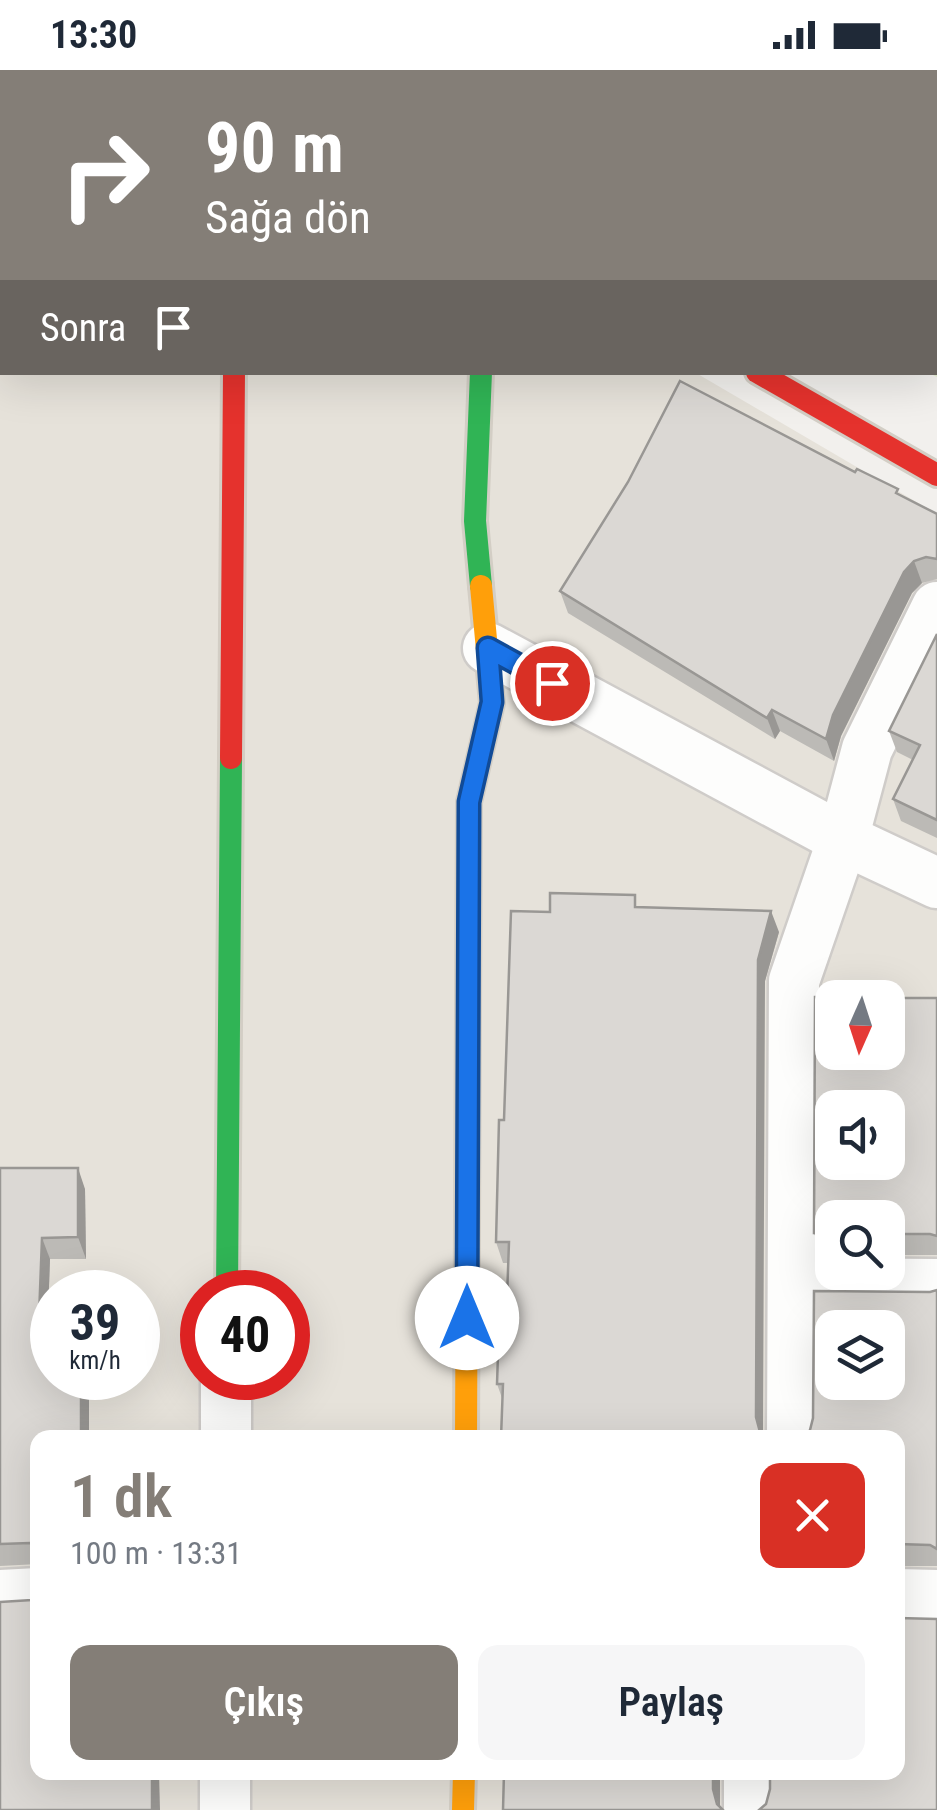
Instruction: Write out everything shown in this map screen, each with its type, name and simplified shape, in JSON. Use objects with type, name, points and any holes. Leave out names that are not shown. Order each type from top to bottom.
[{"type":"street","points":[[227,1270],[234,375]]},
{"type":"street","points":[[466,1430],[469,802],[492,702],[475,521],[480,375]]},
{"type":"street","points":[[762,375],[937,476]]},
{"type":"street","points":[[792,1430],[794,981],[843,839],[867,749],[937,607]]},
{"type":"street","points":[[488,648],[843,839],[937,883]]},
{"type":"street","points":[[794,1284],[937,1284]]},
{"type":"street","points":[[226,1400],[226,1430]]},
{"type":"street","points":[[0,1595],[30,1593]]},
{"type":"street","points":[[905,1594],[937,1595]]},
{"type":"street","points":[[225,1780],[225,1810]]},
{"type":"street","points":[[464,1780],[464,1810]]},
{"type":"street","points":[[749,1780],[749,1810]]},
{"type":"shaded area","points":[[0,375],[699,375],[937,514],[937,1810],[0,1810]]},
{"type":"building","points":[[680,381],[855,472],[857,469],[898,489],[896,493],[937,514],[937,559],[914,561],[904,572],[833,715],[826,739],[772,710],[767,718],[560,591],[628,482]]},
{"type":"building","points":[[937,634],[937,820],[893,799],[920,745],[889,731]]},
{"type":"building","points":[[550,893],[635,895],[635,907],[771,911],[758,960],[756,1417],[759,1430],[501,1430],[503,1384],[497,1384],[499,1326],[506,1326],[509,1242],[496,1242],[511,911],[550,912]]},
{"type":"building","points":[[815,997],[815,1070],[905,1070],[905,998],[937,998],[937,1236],[905,1234],[905,1200],[815,1200],[814,1233]]},
{"type":"building","points":[[0,1168],[78,1168],[78,1237],[42,1238],[41,1270],[30,1270],[30,1400],[81,1400],[81,1430],[30,1430],[30,1543],[0,1544]]},
{"type":"building","points":[[937,1290],[937,1549],[905,1544],[905,1430],[810,1430],[814,1291]]},
{"type":"building","points":[[30,1600],[30,1780],[152,1780],[152,1810],[0,1810],[0,1602]]},
{"type":"building","points":[[905,1618],[937,1619],[937,1810],[759,1810],[766,1804],[770,1780],[905,1780]]},
{"type":"building","points":[[504,1780],[713,1780],[717,1804],[723,1810],[503,1810]]},
{"type":"traffic: fast","points":[[481,375],[475,521],[481,586]]},
{"type":"traffic: fast","points":[[227,1270],[231,758]]},
{"type":"traffic: slow","points":[[466,1430],[469,802],[492,703],[481,586]]},
{"type":"traffic: slow","points":[[463,1810],[464,1780]]},
{"type":"traffic: jam","points":[[231,758],[234,375]]},
{"type":"traffic: jam","points":[[762,375],[937,475]]},
{"type":"route","points":[[467,1318],[469,802],[492,702],[488,648],[552,683]]}]
